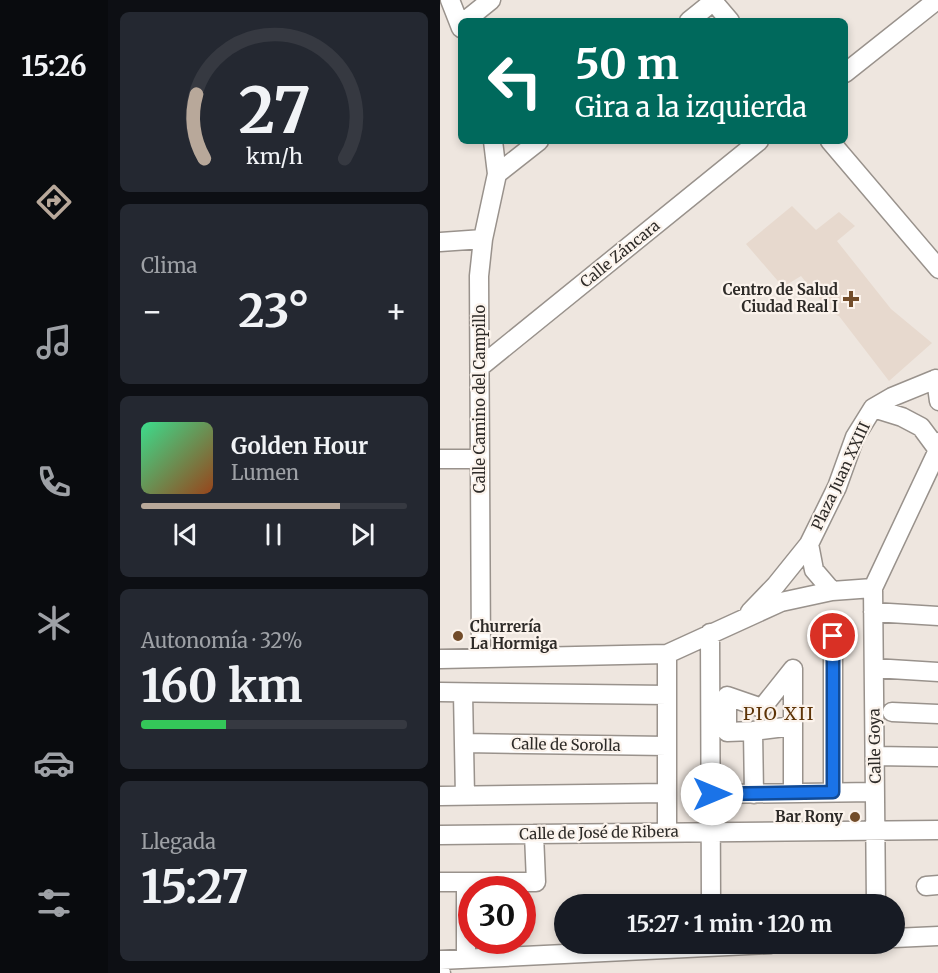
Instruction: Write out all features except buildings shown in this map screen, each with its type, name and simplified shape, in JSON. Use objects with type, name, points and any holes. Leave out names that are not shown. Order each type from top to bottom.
[{"type":"street","points":[[450,0],[459,18]]},
{"type":"street","points":[[470,18],[491,0]]},
{"type":"street","points":[[693,18],[714,0],[728,18]]},
{"type":"street","points":[[848,71],[937,0]]},
{"type":"street","name":"Calle Camino del Campillo","points":[[481,658],[479,276],[483,239],[497,174],[493,144]]},
{"type":"street","points":[[497,174],[535,144]]},
{"type":"street","name":"Calle Záncara","points":[[480,368],[756,144]]},
{"type":"street","points":[[833,144],[938,269]]},
{"type":"street","points":[[440,242],[483,239]]},
{"type":"street","name":"Plaza Juan XXIII","points":[[742,620],[776,585],[809,544],[837,487],[855,437],[874,408],[892,397],[937,377],[938,401]]},
{"type":"street","name":"Plaza Juan XXIII","points":[[874,408],[902,417],[921,427],[938,450]]},
{"type":"street","points":[[873,588],[938,450],[938,442]]},
{"type":"street","points":[[440,459],[480,459]]},
{"type":"street","name":"Plaza Juan XXIII","points":[[809,544],[814,570],[832,591]]},
{"type":"street","name":"Plaza Juan XXIII","points":[[667,654],[781,602],[832,591],[873,588]]},
{"type":"street","name":"Calle Goya","points":[[873,588],[876,894]]},
{"type":"street","points":[[873,612],[937,613]]},
{"type":"street","points":[[710,633],[711,894]]},
{"type":"street","points":[[833,636],[833,792]]},
{"type":"street","points":[[440,659],[667,654],[667,833]]},
{"type":"street","points":[[874,668],[938,672]]},
{"type":"street","points":[[793,726],[727,732],[727,696],[762,708],[793,669],[793,726],[793,793]]},
{"type":"street","points":[[440,692],[667,695]]},
{"type":"street","points":[[463,693],[465,796]]},
{"type":"street","points":[[892,712],[938,714]]},
{"type":"street","points":[[753,731],[754,794]]},
{"type":"street","name":"Calle de Sorolla","points":[[464,743],[667,746]]},
{"type":"street","points":[[875,756],[938,757]]},
{"type":"street","points":[[712,794],[875,792]]},
{"type":"street","points":[[440,796],[667,793]]},
{"type":"street","name":"Calle de José de Ribera","points":[[440,835],[938,830]]},
{"type":"street","points":[[534,834],[536,876]]},
{"type":"street","points":[[440,882],[458,882]]},
{"type":"street","points":[[458,919],[448,966],[488,954]]},
{"type":"street","points":[[905,938],[938,936]]},
{"type":"street","points":[[536,948],[554,947]]},
{"type":"shaded area","name":"Centro de Salud Ciudad Real I","points":[[792,206],[816,230],[839,212],[855,226],[837,241],[891,309],[932,343],[889,381],[839,316],[831,313],[801,276],[783,287],[746,244]]},
{"type":"place","name":"Centro de Salud Ciudad Real I","points":[[851,299]]},
{"type":"place","name":"Churrería La Hormiga","points":[[458,636]]},
{"type":"place","name":"Bar Rony","points":[[855,817]]},
{"type":"district","name":"PIO XII","points":[[779,714]]},
{"type":"route","points":[[712,794],[833,792],[833,636]]}]
